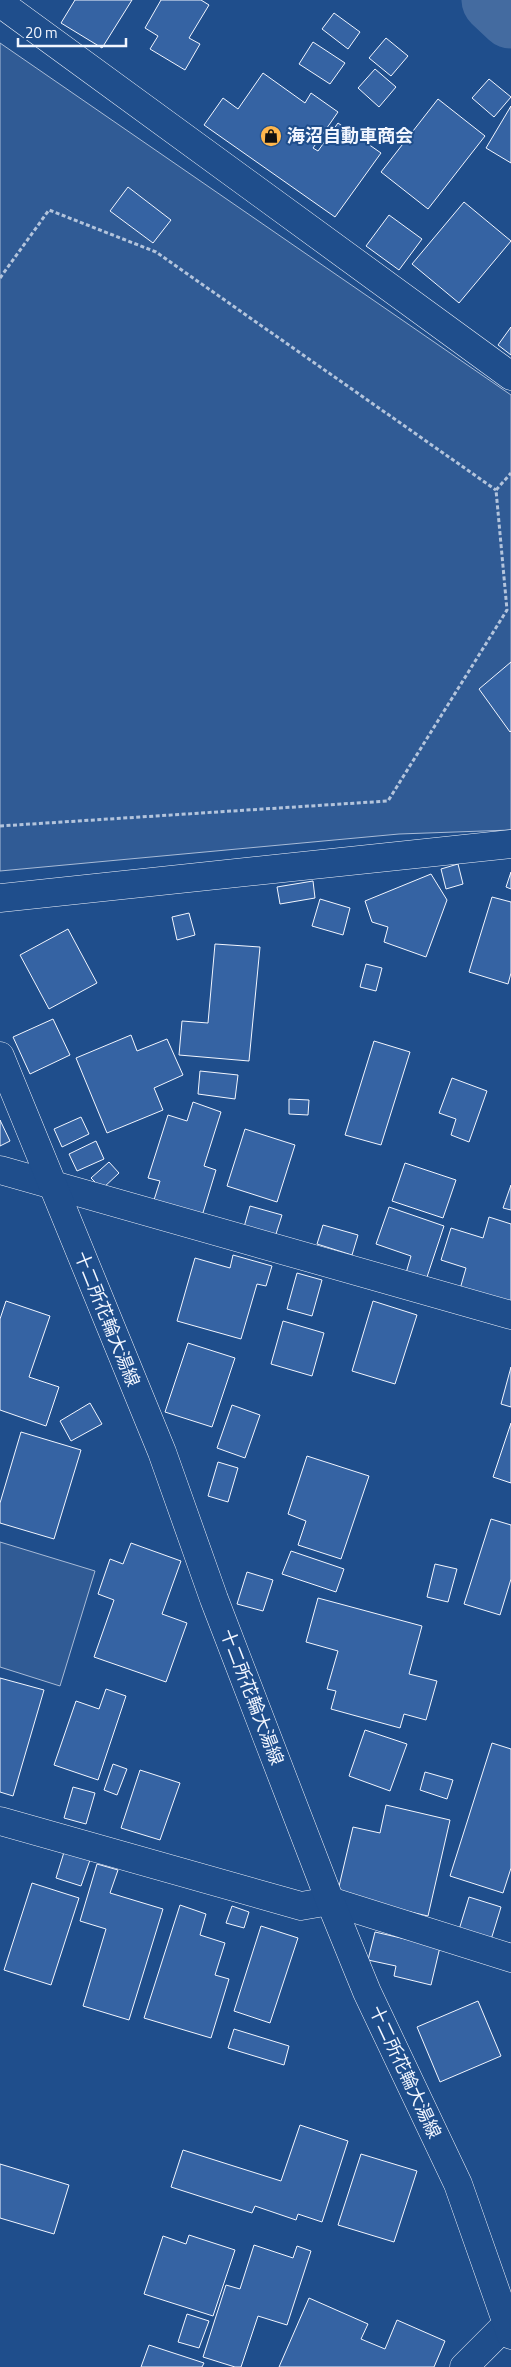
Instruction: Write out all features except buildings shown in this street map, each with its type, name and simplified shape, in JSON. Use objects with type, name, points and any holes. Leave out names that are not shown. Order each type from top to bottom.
[{"type":"street","points":[[0,3],[511,376]]},
{"type":"street","points":[[0,898],[511,844]]},
{"type":"street","name":"十二所花輪大湯線","points":[[0,1056],[162,1452],[214,1599],[330,1901],[367,1992],[458,2184],[510,2328]]},
{"type":"street","points":[[0,1170],[511,1315]]},
{"type":"street","points":[[0,1820],[301,1906],[330,1901],[511,1958]]},
{"type":"street","points":[[464,2367],[510,2328]]},
{"type":"path","points":[[0,278],[49,210],[156,252],[496,490]]},
{"type":"path","points":[[0,826],[388,801],[507,610],[496,490],[511,473]]},
{"type":"shaded area","points":[[0,43],[511,395],[511,830],[399,834],[0,871]]},
{"type":"shaded area","points":[[0,1542],[95,1571],[60,1686],[0,1667]]},
{"type":"waterway","points":[[494,0],[511,16]]},
{"type":"place","name":"海沼自動車商会","points":[[271,136]]}]
